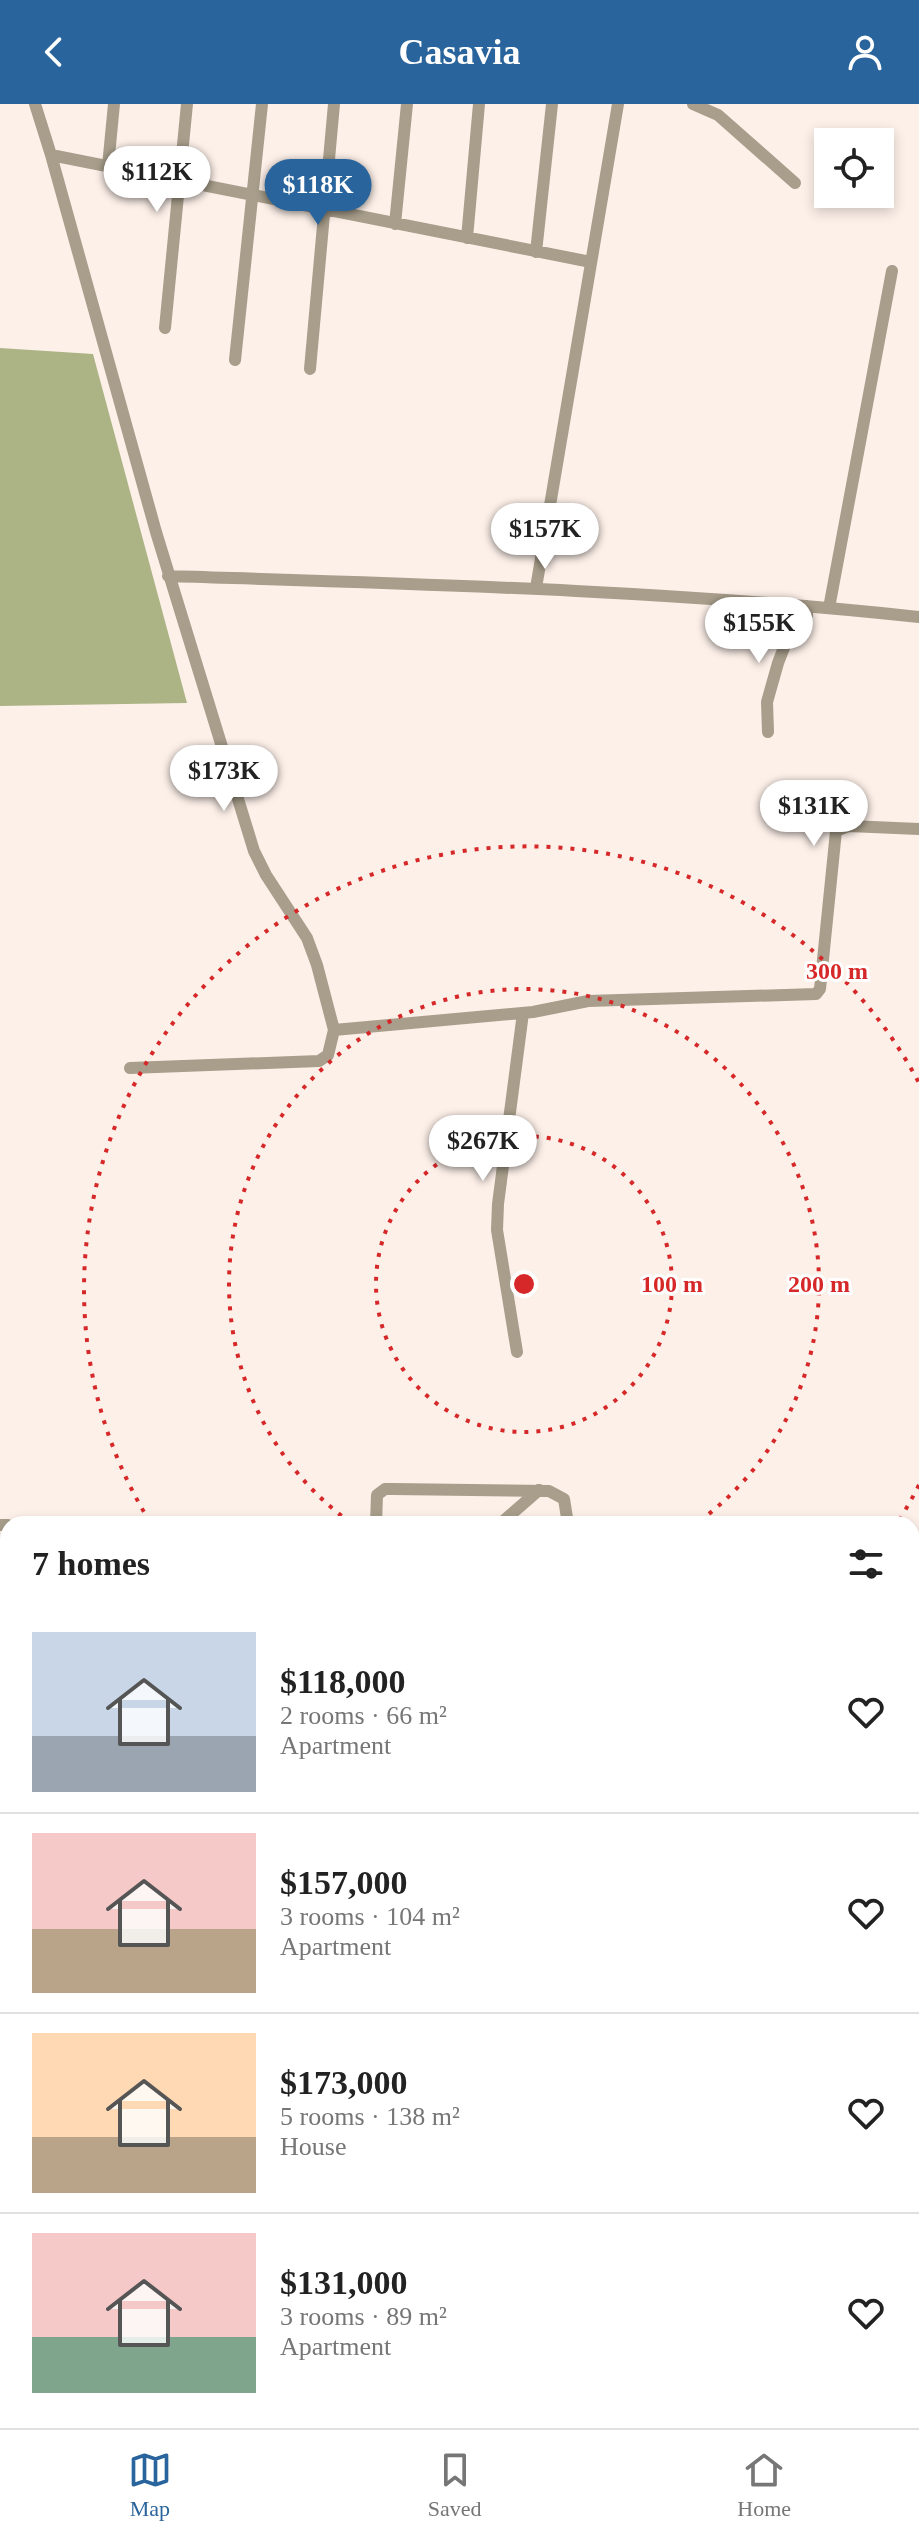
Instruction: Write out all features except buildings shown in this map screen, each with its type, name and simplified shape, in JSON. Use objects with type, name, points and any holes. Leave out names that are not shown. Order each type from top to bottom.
[{"type":"street","points":[[35,104],[168,576],[258,863],[307,938],[334,1030],[328,1055],[319,1061],[130,1068]]},
{"type":"street","points":[[108,166],[114,104]]},
{"type":"street","points":[[165,328],[187,104]]},
{"type":"street","points":[[235,360],[262,104]]},
{"type":"street","points":[[310,369],[334,104]]},
{"type":"street","points":[[395,224],[407,104]]},
{"type":"street","points":[[467,238],[479,104]]},
{"type":"street","points":[[536,252],[552,104]]},
{"type":"street","points":[[536,588],[618,104]]},
{"type":"street","points":[[693,104],[718,115],[795,183]]},
{"type":"street","points":[[51,155],[591,262]]},
{"type":"street","points":[[829,608],[892,271]]},
{"type":"street","points":[[168,576],[536,588],[807,606],[919,617]]},
{"type":"street","points":[[768,732],[767,702],[778,663],[790,632],[807,616],[807,606]]},
{"type":"street","points":[[334,1030],[523,1013],[588,1001],[816,994],[820,989],[836,831],[849,826],[919,829]]},
{"type":"street","points":[[517,1352],[497,1230],[523,1013]]},
{"type":"street","points":[[376,1516],[376,1499],[385,1489],[554,1492],[564,1499],[568,1516]]},
{"type":"street","points":[[509,1516],[539,1490]]},
{"type":"green space","points":[[0,348],[93,354],[187,703],[0,706]]}]
